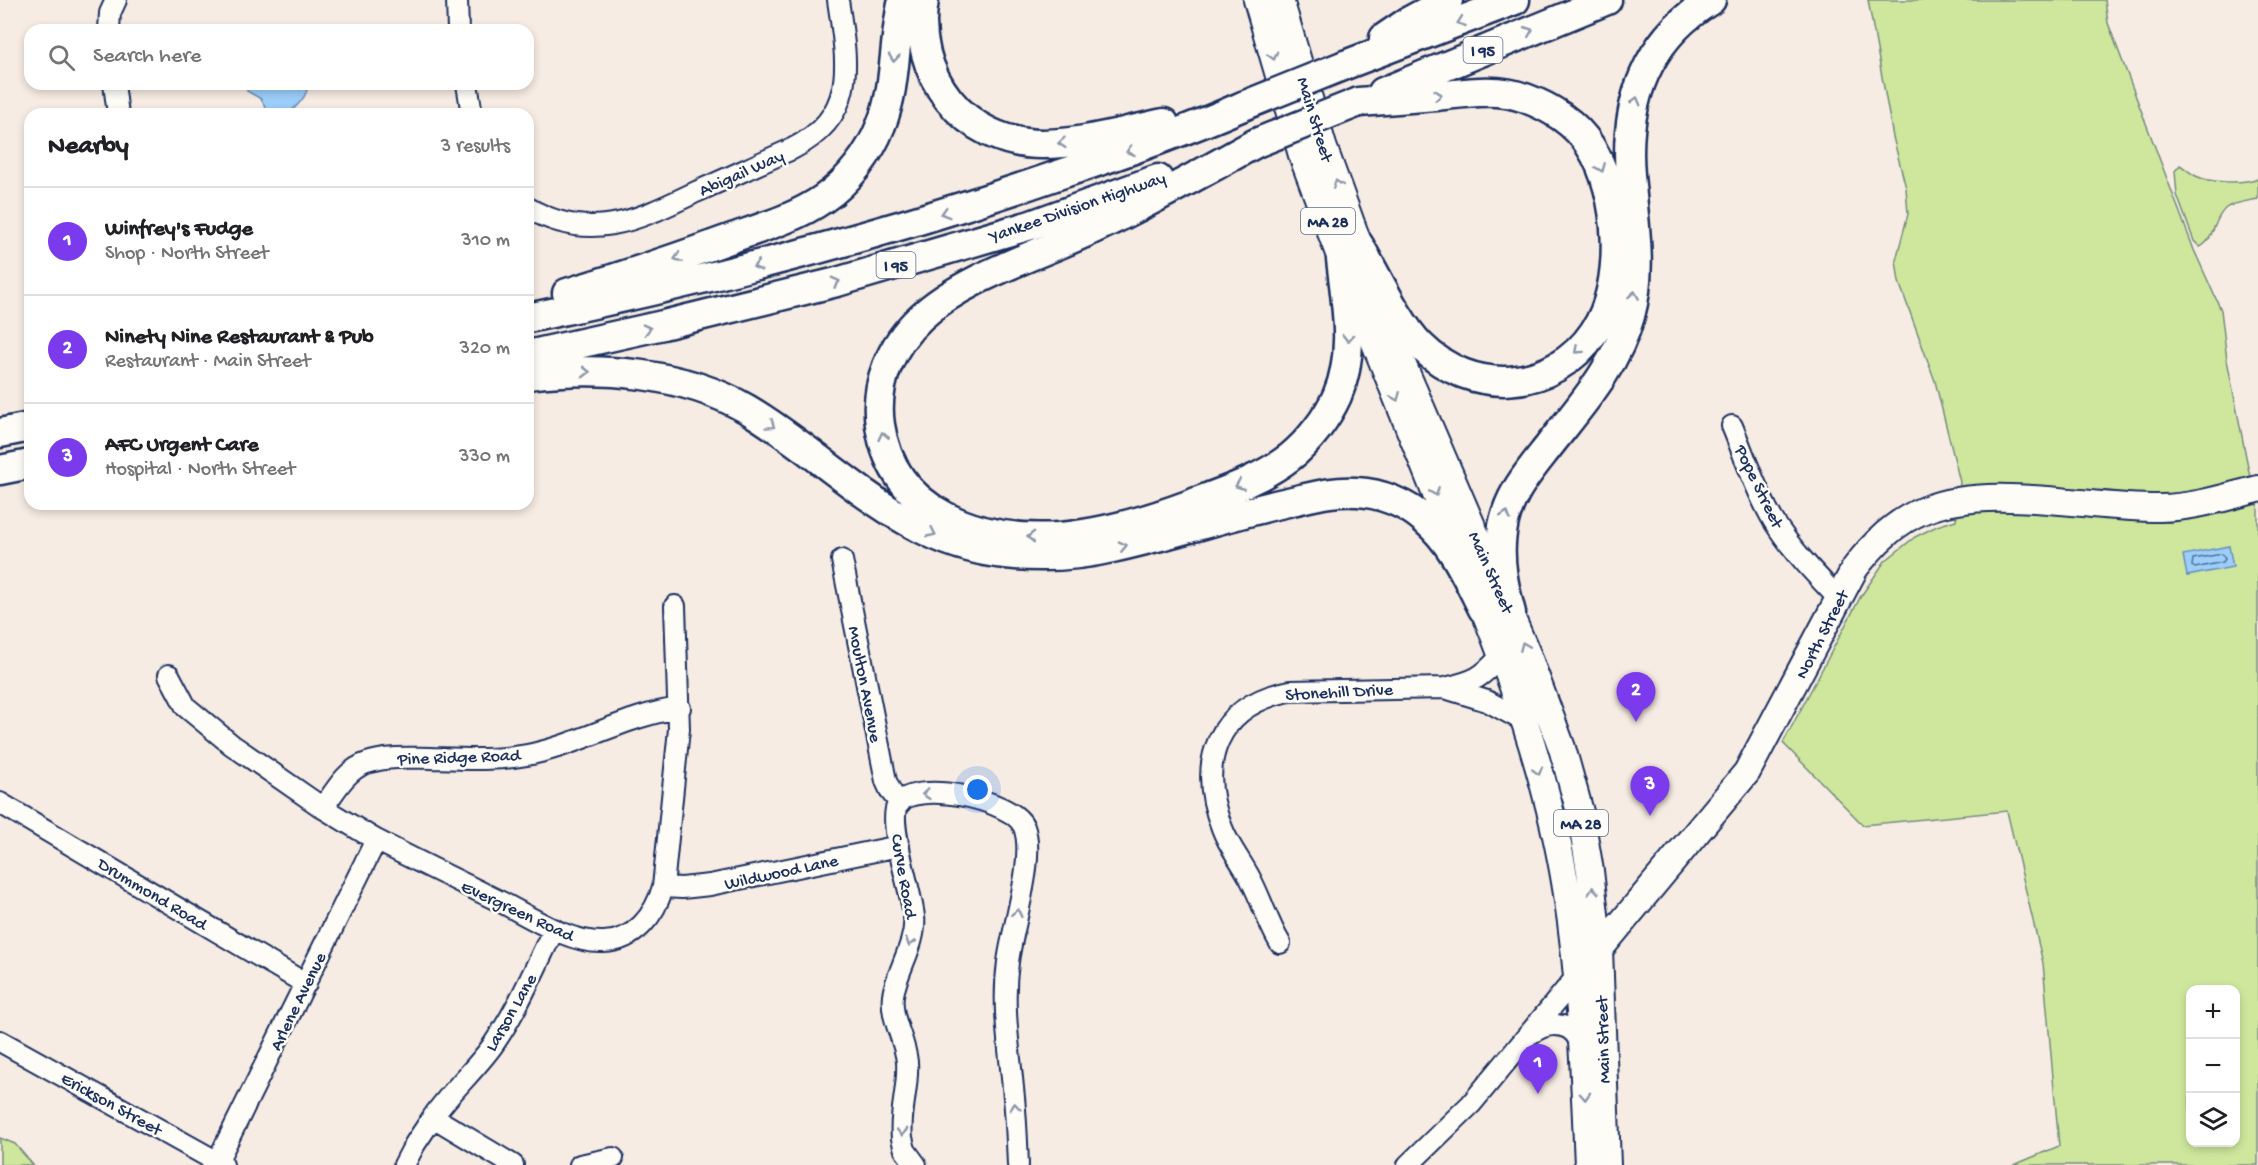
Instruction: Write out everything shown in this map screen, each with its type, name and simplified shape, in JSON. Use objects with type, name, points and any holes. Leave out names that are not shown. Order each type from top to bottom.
[{"type":"highway","points":[[534,302],[633,273],[737,237],[803,210],[833,191],[857,167],[881,126],[891,89],[903,0]]},
{"type":"highway","points":[[924,0],[922,40],[928,65],[938,86],[960,112],[998,135],[1033,144],[1070,142],[1243,106]]},
{"type":"highway","points":[[1345,64],[1409,21],[1448,0]]},
{"type":"highway","name":"Yankee Division Highway","points":[[534,317],[731,273],[855,240],[984,201],[1181,133],[1345,64],[1515,0]]},
{"type":"highway","name":"Yankee Division Highway","points":[[534,354],[772,299],[901,264],[1030,225],[1256,143],[1607,0]]},
{"type":"highway","points":[[1497,611],[1502,577],[1502,531],[1509,506],[1525,476],[1599,382],[1611,363],[1626,330],[1631,312],[1636,277],[1637,241],[1630,172],[1630,131],[1633,108],[1641,82],[1651,60],[1668,35],[1686,16],[1711,0]]},
{"type":"highway","points":[[1350,252],[1419,344],[1459,373],[1492,382],[1522,380],[1537,375],[1557,366],[1576,353],[1594,333],[1603,317],[1614,272],[1615,233],[1609,191],[1601,165],[1590,145],[1566,120],[1542,105],[1505,92],[1473,91],[1359,102]]},
{"type":"highway","points":[[1256,143],[1102,226],[1025,258],[956,291],[921,316],[904,335],[892,354],[883,377],[879,398],[880,423],[885,446],[903,481],[923,503],[942,516],[964,525],[1025,537],[1060,537],[1137,522],[1167,513],[1251,480],[1293,455],[1325,417],[1337,395],[1348,348],[1350,252]]},
{"type":"highway","points":[[534,375],[584,372],[638,375],[667,380],[716,394],[760,417],[856,489],[904,519],[953,542],[994,553],[1051,556],[1110,549],[1225,517],[1327,493],[1347,492],[1376,495],[1398,502],[1412,510],[1437,531],[1497,611]]},
{"type":"highway","points":[[0,433],[24,428]]},
{"type":"highway","points":[[0,470],[24,465]]},
{"type":"main road","name":"Main Street","points":[[1257,0],[1302,155],[1401,361],[1497,611],[1546,701],[1562,748],[1580,812],[1599,949],[1607,1165]]},
{"type":"main road","name":"Main Street","points":[[1280,0],[1323,146],[1350,252]]},
{"type":"main road","name":"North Street","points":[[1578,975],[1747,772],[1767,738],[1838,598],[1864,556],[1891,529],[1913,515],[1949,502],[1979,499],[2022,500],[2158,508],[2195,504],[2254,490]]},
{"type":"main road","name":"Main Street","points":[[1497,611],[1502,654],[1555,828],[1567,893],[1578,975],[1588,1165]]},
{"type":"street","points":[[109,24],[110,13],[116,0]]},
{"type":"street","points":[[457,0],[458,24]]},
{"type":"street","name":"Abigail Way","points":[[534,211],[571,225],[600,227],[622,223],[665,207],[809,139],[830,117],[845,81],[846,61],[838,0]]},
{"type":"street","points":[[115,90],[117,108]]},
{"type":"street","points":[[468,90],[471,108]]},
{"type":"street","name":"Pope Street","points":[[1732,426],[1773,519],[1800,556],[1838,598]]},
{"type":"street","name":"Moulton Avenue","points":[[842,560],[886,781],[900,803]]},
{"type":"street","name":"Evergreen Road","points":[[169,675],[182,702],[197,717],[232,745],[323,808],[376,840],[554,929],[585,940],[605,942],[618,940],[635,931],[653,913],[663,887],[680,708],[675,606]]},
{"type":"street","name":"Stonehill Drive","points":[[1280,943],[1263,912],[1250,878],[1227,841],[1214,805],[1210,783],[1211,766],[1216,746],[1234,718],[1252,704],[1290,691],[1445,688],[1476,680],[1502,654]]},
{"type":"street","name":"Stonehill Drive","points":[[1445,688],[1487,701],[1524,721]]},
{"type":"street","name":"Pine Ridge Road","points":[[323,808],[345,778],[355,769],[369,762],[394,758],[487,758],[526,755],[658,712],[680,708]]},
{"type":"street","points":[[900,803],[909,797],[937,793],[977,799],[1011,812],[1022,823],[1025,830],[1026,859],[1009,951],[1005,997],[1018,1165]]},
{"type":"street","name":"Drummond Road","points":[[0,803],[306,984]]},
{"type":"street","name":"Curve Road","points":[[900,803],[896,812],[899,846],[915,925],[897,976],[893,1005],[907,1060],[902,1138],[905,1150],[916,1165]]},
{"type":"street","name":"Arlene Avenue","points":[[220,1163],[376,840]]},
{"type":"street","name":"Wildwood Lane","points":[[663,887],[682,888],[710,885],[899,846]]},
{"type":"street","name":"Larson Lane","points":[[404,1165],[415,1144],[455,1087],[499,1036],[554,929]]},
{"type":"street","name":"North Street","points":[[1408,1165],[1454,1123],[1532,1033],[1578,975]]},
{"type":"street","points":[[1532,1033],[1551,1025],[1568,1027],[1578,1036],[1583,1056]]},
{"type":"street","name":"Erickson Street","points":[[0,1041],[220,1163]]},
{"type":"street","points":[[433,1117],[513,1165]]},
{"type":"street","points":[[580,1165],[613,1158]]},
{"type":"green space","points":[[1868,0],[2105,0],[2108,23],[2194,250],[2221,310],[2227,360],[2249,472],[2258,492],[2258,1165],[2014,1165],[2059,1146],[2043,963],[2007,811],[1863,825],[1783,743],[1861,596],[1885,561],[1915,537],[1956,520],[1960,482],[1935,381],[1899,282],[1896,260],[1908,214],[1906,188],[1893,137]]},
{"type":"green space","points":[[2180,165],[2196,176],[2209,180],[2236,182],[2258,178],[2258,199],[2237,203],[2226,208],[2219,217],[2209,239],[2200,247],[2194,241],[2177,195],[2175,171]]},
{"type":"green space","points":[[0,1138],[15,1144],[33,1165],[0,1165]]},
{"type":"water","points":[[307,90],[294,108],[266,108],[261,99],[247,91]]},
{"type":"water","points":[[2229,546],[2233,567],[2187,576],[2183,555]]},
{"type":"place","name":"Ninety Nine Restaurant & Pub","points":[[1636,722]]},
{"type":"place","name":"AFC Urgent Care","points":[[1650,816]]},
{"type":"place","name":"Winfrey's Fudge","points":[[1538,1094]]}]
